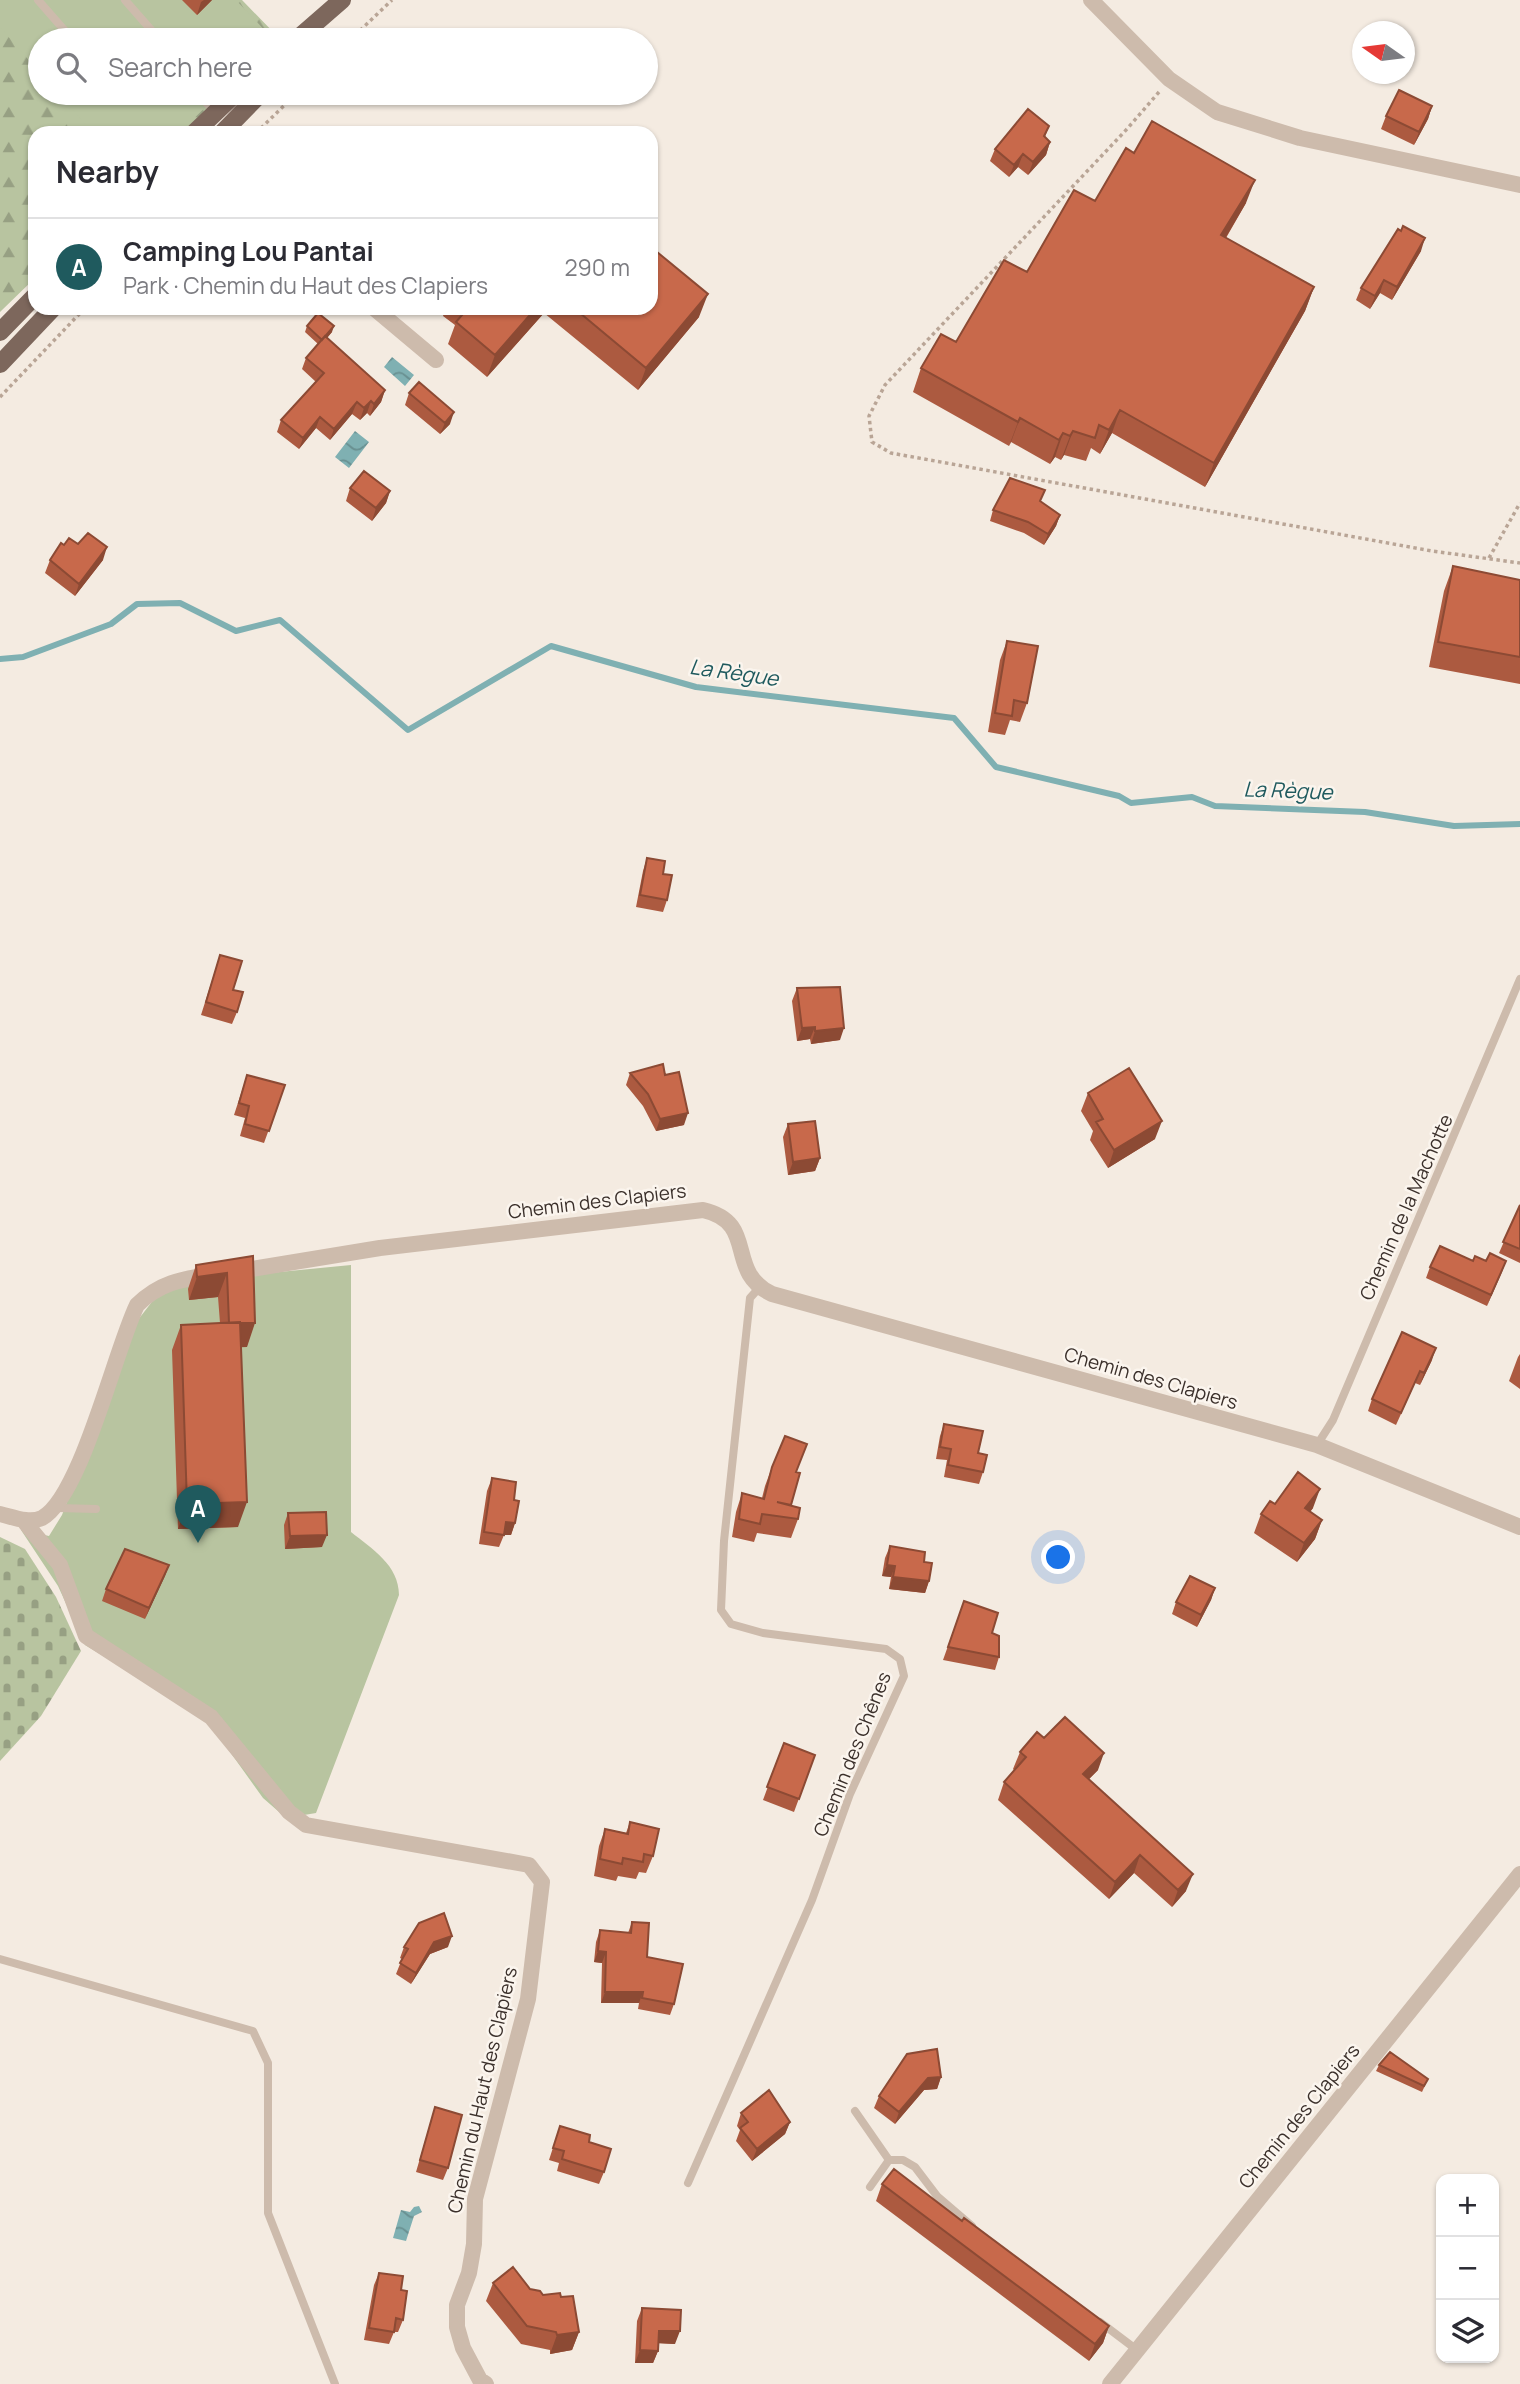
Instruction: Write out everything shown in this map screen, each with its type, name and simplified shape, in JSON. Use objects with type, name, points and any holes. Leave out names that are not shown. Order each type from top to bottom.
[{"type":"main road","points":[[310,28],[342,0]]},
{"type":"main road","points":[[322,28],[349,0]]},
{"type":"main road","points":[[201,126],[223,105]]},
{"type":"main road","points":[[229,126],[249,105]]},
{"type":"main road","points":[[0,332],[28,303]]},
{"type":"main road","points":[[0,364],[46,315]]},
{"type":"street","points":[[1091,0],[1169,79],[1217,112],[1300,138],[1520,185]]},
{"type":"street","points":[[382,315],[436,360]]},
{"type":"street","name":"Chemin des Clapiers","points":[[57,1508],[72,1477],[138,1305],[151,1291],[175,1280],[380,1248],[702,1210],[718,1214],[732,1224],[750,1279],[759,1288],[772,1294],[1317,1445],[1520,1527]]},
{"type":"street","points":[[0,1514],[23,1520],[39,1520],[57,1508]]},
{"type":"street","name":"Chemin du Haut des Clapiers","points":[[23,1520],[60,1565],[86,1636],[211,1717],[289,1812],[306,1825],[529,1865],[542,1882],[528,1999],[475,2199],[472,2253],[457,2305],[457,2328],[463,2348],[480,2379],[486,2384]]},
{"type":"street","name":"Chemin des Clapiers","points":[[1111,2384],[1520,1874]]},
{"type":"lane","points":[[38,0],[62,28]]},
{"type":"lane","points":[[125,0],[150,28]]},
{"type":"lane","points":[[208,105],[215,112]]},
{"type":"lane","name":"Chemin de la Machotte","points":[[1317,1445],[1333,1420],[1520,979]]},
{"type":"lane","name":"Chemin des Chênes","points":[[688,2183],[812,1900],[850,1794],[904,1676],[901,1659],[886,1649],[763,1633],[731,1624],[721,1610],[724,1541],[750,1298],[759,1288]]},
{"type":"lane","points":[[57,1508],[96,1509]]},
{"type":"lane","points":[[0,1959],[253,2031],[268,2063],[268,2213],[335,2384]]},
{"type":"lane","points":[[855,2111],[889,2160]]},
{"type":"lane","points":[[870,2187],[889,2160]]},
{"type":"lane","points":[[889,2160],[903,2160],[915,2167],[937,2196],[978,2231]]},
{"type":"lane","points":[[1095,2319],[1138,2351]]},
{"type":"path","points":[[363,28],[392,0]]},
{"type":"path","points":[[1169,79],[1128,129],[885,385],[869,416],[872,442],[891,453],[1432,551],[1520,563]]},
{"type":"path","points":[[263,126],[285,105]]},
{"type":"path","points":[[2,395],[78,315]]},
{"type":"path","points":[[1489,558],[1520,503]]},
{"type":"green space","points":[[0,0],[242,0],[269,28],[28,28],[28,105],[212,105],[191,126],[28,126],[28,285],[0,312]]},
{"type":"green space","points":[[0,0],[236,0],[263,28],[28,28],[28,59],[0,27]]},
{"type":"green space","points":[[68,105],[208,105],[186,126],[87,126]]},
{"type":"green space","points":[[351,1265],[351,1532],[389,1566],[398,1584],[399,1595],[316,1813],[286,1818],[263,1798],[205,1717],[85,1645],[58,1586],[21,1530],[49,1536],[62,1515],[134,1325],[158,1294],[187,1281]]},
{"type":"green space","points":[[0,1537],[25,1549],[56,1597],[81,1651],[41,1716],[0,1761]]},
{"type":"water","points":[[392,357],[414,375],[405,386],[384,367]]},
{"type":"water","points":[[355,431],[369,442],[349,468],[335,457]]},
{"type":"water","points":[[419,2206],[422,2212],[414,2216],[406,2241],[393,2238],[401,2210],[410,2212]]},
{"type":"building","points":[[1399,90],[1432,106],[1419,132],[1386,116]]},
{"type":"building","points":[[1028,109],[1049,126],[1044,136],[1050,142],[1033,162],[1023,154],[1014,165],[995,149]]},
{"type":"building","points":[[1152,121],[1255,180],[1221,235],[1314,287],[1214,463],[1120,410],[1109,430],[1099,425],[1095,438],[1073,431],[1070,436],[1063,433],[1059,440],[1020,418],[1018,422],[921,368],[941,334],[956,342],[1004,260],[1027,272],[1074,190],[1095,201],[1126,148],[1134,153]]},
{"type":"building","points":[[1403,226],[1425,238],[1397,287],[1384,280],[1375,296],[1361,288],[1398,229],[1401,231]]},
{"type":"building","points":[[658,253],[708,294],[646,368],[582,315],[658,315]]},
{"type":"building","points":[[316,315],[320,315],[334,326],[322,340],[307,326]]},
{"type":"building","points":[[462,315],[530,315],[495,355],[456,322]]},
{"type":"building","points":[[325,336],[385,390],[374,404],[371,401],[364,408],[357,402],[334,429],[320,417],[303,438],[281,420],[324,373],[306,358]]},
{"type":"building","points":[[419,382],[454,412],[445,423],[409,393]]},
{"type":"building","points":[[364,471],[390,491],[376,508],[350,488]]},
{"type":"building","points":[[1010,478],[1045,490],[1040,501],[1060,515],[1048,534],[1028,522],[993,510]]},
{"type":"building","points":[[88,533],[107,547],[79,584],[50,560],[61,543],[64,545],[69,538],[78,544]]},
{"type":"building","points":[[1453,566],[1520,580],[1520,657],[1438,642]]},
{"type":"building","points":[[1007,641],[1038,646],[1027,703],[1014,700],[1012,716],[995,713]]},
{"type":"building","points":[[647,858],[665,861],[663,874],[672,875],[667,900],[640,895]]},
{"type":"building","points":[[220,955],[242,961],[233,990],[243,992],[237,1012],[206,1002]]},
{"type":"building","points":[[840,987],[844,1028],[815,1031],[815,1027],[802,1028],[797,988]]},
{"type":"building","points":[[663,1064],[665,1075],[679,1072],[688,1113],[660,1119],[648,1094],[630,1073]]},
{"type":"building","points":[[1129,1068],[1162,1121],[1114,1150],[1096,1122],[1103,1119],[1088,1093]]},
{"type":"building","points":[[247,1075],[285,1085],[269,1131],[245,1124],[249,1106],[239,1103]]},
{"type":"building","points":[[815,1121],[820,1158],[793,1162],[788,1124]]},
{"type":"building","points":[[1520,1205],[1520,1249],[1503,1242]]},
{"type":"building","points":[[1440,1246],[1473,1261],[1475,1256],[1486,1261],[1490,1253],[1506,1261],[1491,1295],[1430,1267]]},
{"type":"building","points":[[253,1256],[255,1323],[229,1323],[227,1273],[197,1277],[196,1265]]},
{"type":"building","points":[[240,1322],[247,1502],[187,1504],[181,1325]]},
{"type":"building","points":[[1402,1332],[1436,1348],[1424,1373],[1420,1371],[1401,1413],[1372,1399]]},
{"type":"building","points":[[944,1424],[983,1431],[978,1453],[987,1455],[983,1472],[948,1465],[951,1449],[940,1447]]},
{"type":"building","points":[[785,1436],[807,1444],[796,1472],[800,1473],[791,1505],[777,1502],[800,1508],[798,1519],[762,1514],[760,1524],[739,1519],[742,1493],[764,1499],[772,1467]]},
{"type":"building","points":[[1298,1472],[1320,1489],[1305,1508],[1322,1520],[1304,1543],[1261,1514],[1270,1501],[1275,1504]]},
{"type":"building","points":[[492,1478],[516,1482],[514,1500],[519,1501],[515,1523],[506,1522],[504,1535],[484,1532]]},
{"type":"building","points":[[326,1512],[327,1535],[290,1536],[288,1513]]},
{"type":"building","points":[[890,1546],[925,1552],[924,1562],[932,1563],[929,1581],[893,1577],[895,1566],[887,1565]]},
{"type":"building","points":[[125,1549],[169,1565],[149,1608],[106,1589]]},
{"type":"building","points":[[1190,1576],[1215,1588],[1201,1615],[1176,1602]]},
{"type":"building","points":[[964,1601],[998,1613],[992,1633],[999,1636],[999,1657],[948,1647]]},
{"type":"building","points":[[1065,1717],[1104,1753],[1083,1774],[1193,1874],[1178,1890],[1140,1855],[1115,1882],[1004,1782],[1026,1757],[1020,1752],[1037,1732],[1044,1738]]},
{"type":"building","points":[[784,1743],[815,1755],[799,1799],[767,1787]]},
{"type":"building","points":[[630,1822],[659,1829],[653,1856],[644,1854],[643,1862],[623,1858],[622,1864],[600,1859],[605,1829],[628,1834]]},
{"type":"building","points":[[444,1913],[452,1936],[434,1942],[416,1973],[400,1963],[408,1949],[404,1947],[419,1923]]},
{"type":"building","points":[[632,1922],[649,1923],[647,1957],[683,1964],[674,2004],[642,1998],[643,1992],[605,1992],[606,1952],[598,1951],[600,1930],[631,1933]]},
{"type":"building","points":[[937,2049],[941,2077],[928,2078],[899,2112],[879,2096],[907,2054]]},
{"type":"building","points":[[1390,2052],[1428,2079],[1424,2086],[1379,2065]]},
{"type":"building","points":[[769,2090],[790,2122],[757,2149],[740,2128],[748,2122],[741,2113]]},
{"type":"building","points":[[435,2107],[462,2115],[448,2168],[420,2160]]},
{"type":"building","points":[[560,2126],[590,2135],[589,2142],[611,2149],[604,2172],[562,2159],[564,2151],[553,2148]]},
{"type":"building","points":[[894,2169],[1109,2326],[1095,2344],[882,2184]]},
{"type":"building","points":[[513,2267],[530,2289],[540,2291],[543,2295],[560,2293],[561,2297],[573,2296],[579,2332],[557,2335],[556,2332],[527,2326],[493,2283]]},
{"type":"building","points":[[379,2273],[403,2276],[401,2290],[407,2291],[403,2320],[396,2318],[394,2332],[369,2328]]},
{"type":"building","points":[[642,2308],[681,2310],[680,2331],[659,2331],[658,2351],[640,2350]]},
{"type":"waterway","name":"La Règue","points":[[0,659],[23,657],[111,624],[137,604],[180,603],[236,631],[280,620],[408,730],[551,646],[696,687],[954,718],[996,767],[1119,796],[1131,803],[1192,797],[1215,806],[1365,812],[1454,826],[1520,824]]},
{"type":"place","name":"Camping Lou Pantai","points":[[198,1543]]}]
